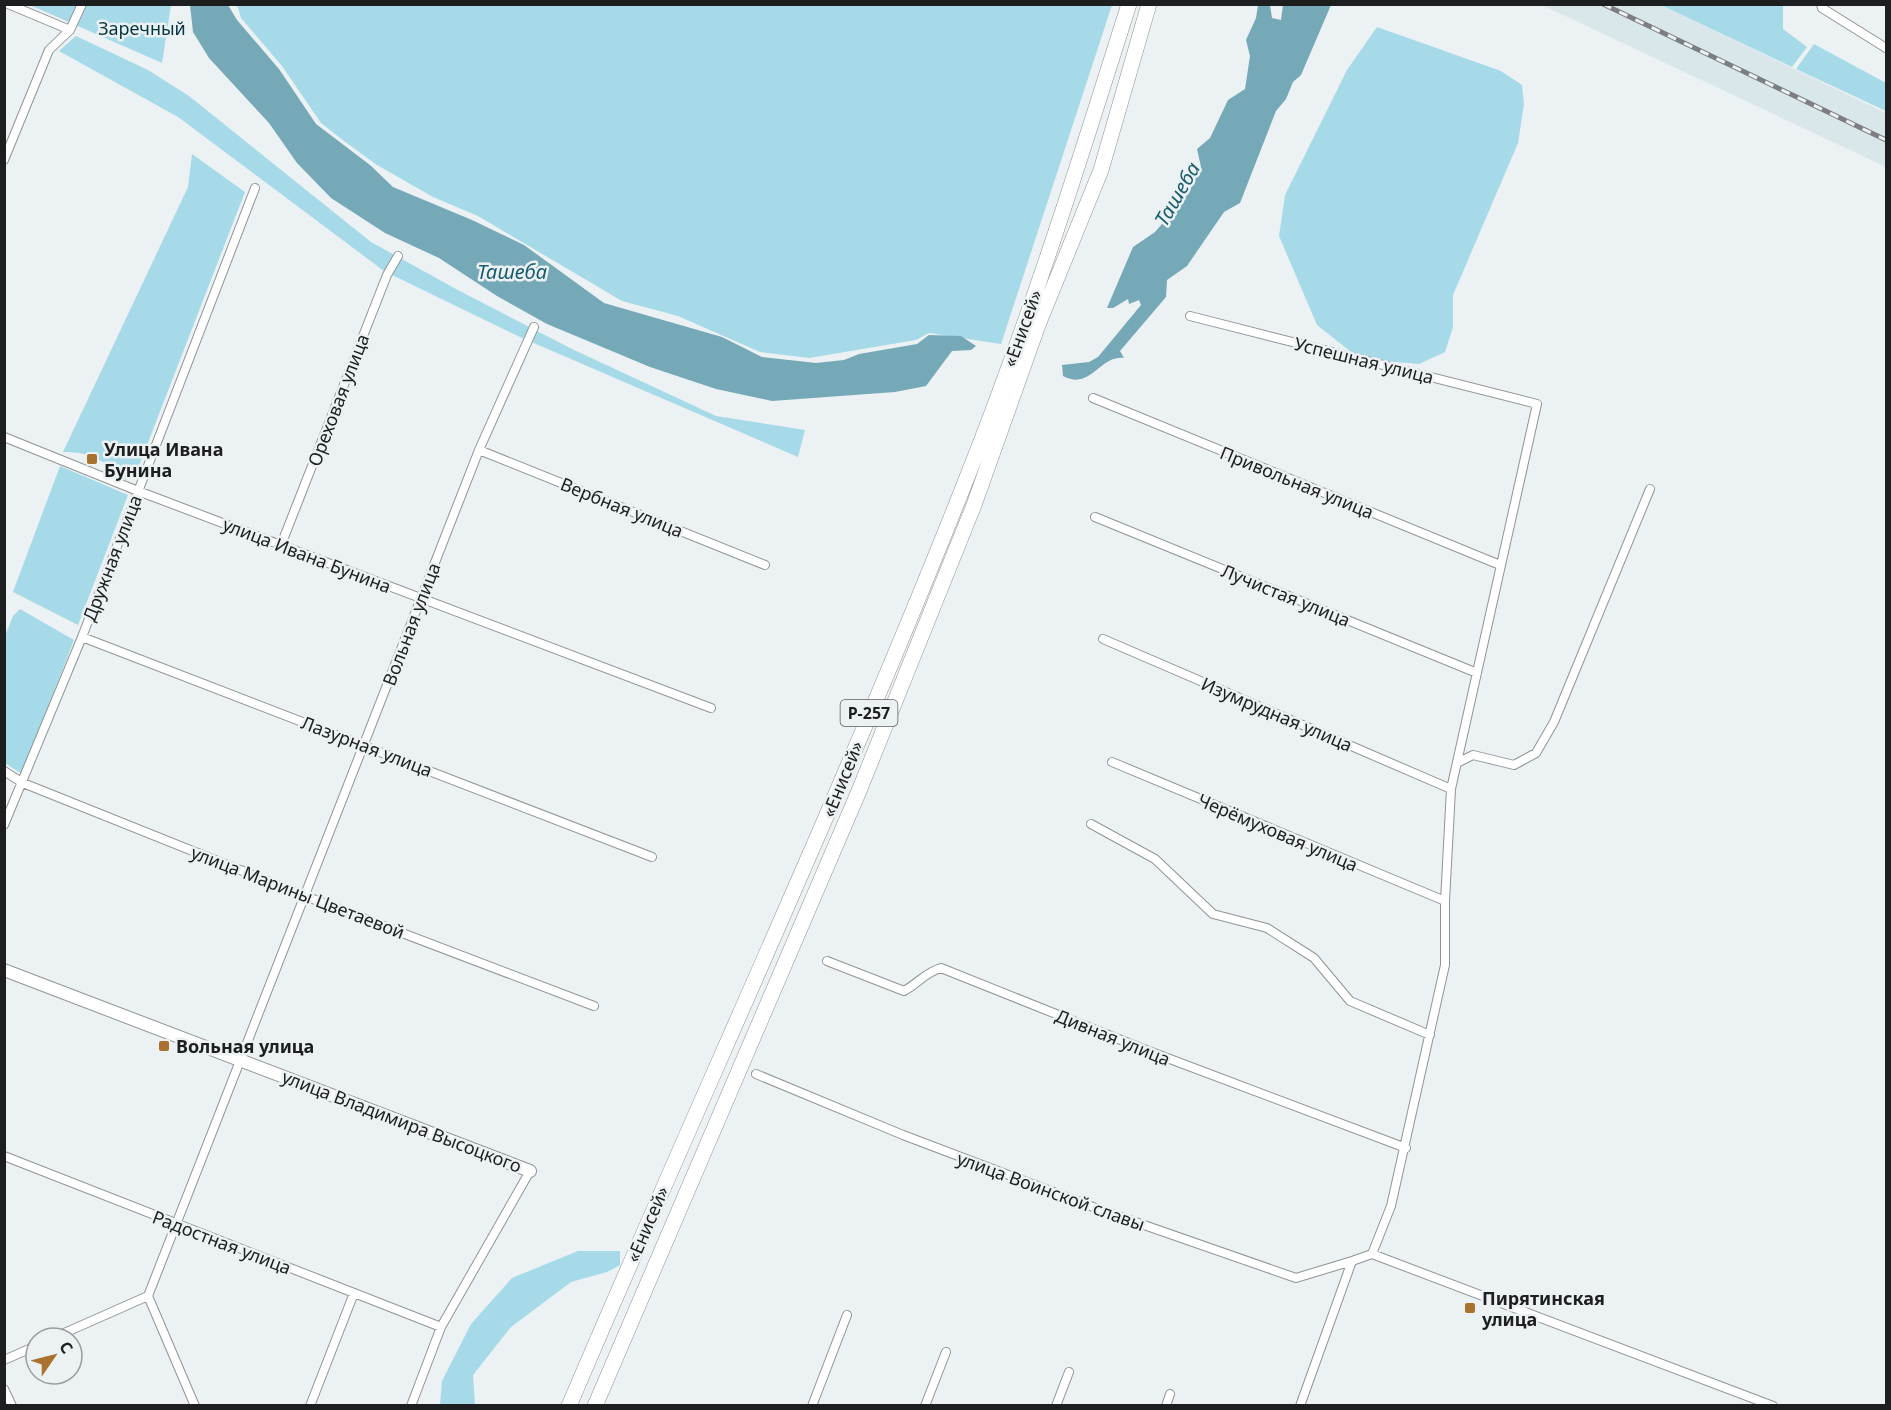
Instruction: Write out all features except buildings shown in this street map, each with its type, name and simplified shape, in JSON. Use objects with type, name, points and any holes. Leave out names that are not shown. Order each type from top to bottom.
[{"type":"highway","name":"«Енисей»","points":[[569,1406],[650,1216],[823,825],[964,485],[1029,313],[1129,4]]},
{"type":"highway","name":"«Енисей»","points":[[595,1406],[859,791],[974,505],[1038,325],[1101,170],[1149,4]]},
{"type":"street","points":[[8,4],[70,30]]},
{"type":"street","points":[[4,160],[49,50],[70,30],[82,4]]},
{"type":"street","points":[[1821,6],[1887,48]]},
{"type":"street","name":"Дружная улица","points":[[4,825],[82,637],[255,188]]},
{"type":"street","name":"Ореховая улица","points":[[281,545],[387,274],[398,256]]},
{"type":"street","name":"Успешная улица","points":[[1190,316],[1537,404],[1500,565]]},
{"type":"street","name":"Вольная улица","points":[[148,1296],[479,450],[534,327]]},
{"type":"street","name":"Привольная улица","points":[[1093,398],[1500,565]]},
{"type":"street","name":"улица Ивана Бунина","points":[[4,437],[138,491],[711,708]]},
{"type":"street","name":"Вербная улица","points":[[479,450],[765,565]]},
{"type":"street","points":[[1457,763],[1473,755],[1514,765],[1536,753],[1554,722],[1650,489]]},
{"type":"street","name":"Лучистая улица","points":[[1095,517],[1477,673]]},
{"type":"street","points":[[1500,565],[1451,789],[1445,901],[1445,965],[1406,1148],[1391,1206],[1372,1254],[1773,1406]]},
{"type":"street","name":"Лазурная улица","points":[[82,637],[652,857]]},
{"type":"street","name":"Изумрудная улица","points":[[1103,639],[1451,789]]},
{"type":"street","name":"Черёмуховая улица","points":[[1112,762],[1445,901]]},
{"type":"street","name":"улица Марины Цветаевой","points":[[4,771],[23,783],[305,896],[594,1006]]},
{"type":"street","points":[[1091,824],[1155,859],[1213,914],[1267,928],[1314,958],[1350,1001],[1430,1035]]},
{"type":"street","name":"Дивная улица","points":[[827,960],[904,991],[916,985],[931,971],[940,968],[1146,1050],[1406,1148]]},
{"type":"street","name":"улица Владимира Высоцкого","points":[[4,970],[242,1059],[530,1171]]},
{"type":"street","name":"улица Воинской славы","points":[[756,1074],[893,1131],[1079,1202],[1296,1278],[1372,1254]]},
{"type":"street","name":"Радостная улица","points":[[4,1156],[441,1327]]},
{"type":"street","points":[[411,1406],[441,1327],[530,1171]]},
{"type":"street","points":[[1300,1406],[1352,1261]]},
{"type":"street","points":[[310,1406],[354,1293]]},
{"type":"street","points":[[80,1326],[148,1296],[195,1406]]},
{"type":"street","points":[[812,1406],[847,1315]]},
{"type":"street","points":[[4,1360],[24,1351]]},
{"type":"street","points":[[925,1406],[946,1352]]},
{"type":"street","points":[[1056,1406],[1069,1372]]},
{"type":"street","points":[[4,1389],[12,1406]]},
{"type":"street","points":[[1166,1406],[1170,1394]]},
{"type":"shaded area","points":[[1542,5],[1661,5],[1886,113],[1886,167]]},
{"type":"green space","name":"Заречный","points":[[30,5],[171,5],[162,63]]},
{"type":"green space","points":[[237,5],[1112,5],[1001,344],[929,333],[916,340],[809,358],[760,352],[678,316],[622,301],[478,216],[433,197],[377,165],[321,123],[282,66],[241,18]]},
{"type":"green space","points":[[1661,5],[1783,5],[1783,29],[1807,47],[1792,67]]},
{"type":"green space","points":[[1377,27],[1501,71],[1522,85],[1524,104],[1518,143],[1453,295],[1453,327],[1445,352],[1419,364],[1360,359],[1317,325],[1279,236],[1285,195],[1347,70]]},
{"type":"green space","points":[[76,36],[148,70],[189,96],[371,242],[572,349],[716,416],[805,430],[798,457],[522,338],[384,271],[178,117],[59,51]]},
{"type":"green space","points":[[1814,44],[1886,83],[1886,111],[1796,69]]},
{"type":"green space","points":[[192,154],[245,192],[135,476],[126,480],[98,459],[74,452],[63,452],[188,187]]},
{"type":"green space","points":[[60,466],[128,495],[78,625],[13,592]]},
{"type":"green space","points":[[20,609],[74,640],[22,774],[5,763],[5,636],[13,616]]},
{"type":"green space","points":[[578,1251],[620,1251],[620,1265],[607,1272],[571,1282],[511,1327],[473,1375],[475,1405],[440,1405],[442,1381],[471,1324],[512,1278]]},
{"type":"water","name":"Ташеба","points":[[190,5],[228,5],[237,20],[279,69],[316,124],[370,165],[393,187],[472,220],[524,245],[604,303],[722,337],[762,357],[816,363],[844,360],[859,354],[917,344],[929,335],[961,336],[976,346],[971,350],[952,351],[926,386],[895,392],[772,401],[716,389],[650,367],[547,324],[497,296],[439,258],[385,233],[331,198],[297,163],[269,123],[209,58],[193,32]]},
{"type":"water","name":"Ташеба","points":[[1258,5],[1270,5],[1272,18],[1281,20],[1283,5],[1331,5],[1301,75],[1293,82],[1286,99],[1276,111],[1240,203],[1224,212],[1187,266],[1167,280],[1166,297],[1120,351],[1124,358],[1108,362],[1081,379],[1063,376],[1062,365],[1089,362],[1098,357],[1141,305],[1139,300],[1129,304],[1128,299],[1113,308],[1107,308],[1133,247],[1155,232],[1188,194],[1201,167],[1197,149],[1210,138],[1228,100],[1245,89],[1250,56],[1246,40],[1256,18]]},
{"type":"railway","points":[[1603,4],[1886,140]]},
{"type":"place","name":"Улица Ивана Бунина","points":[[92,459]]},
{"type":"place","name":"Вольная улица","points":[[164,1046]]},
{"type":"place","name":"Пирятинская улица","points":[[1470,1308]]}]
